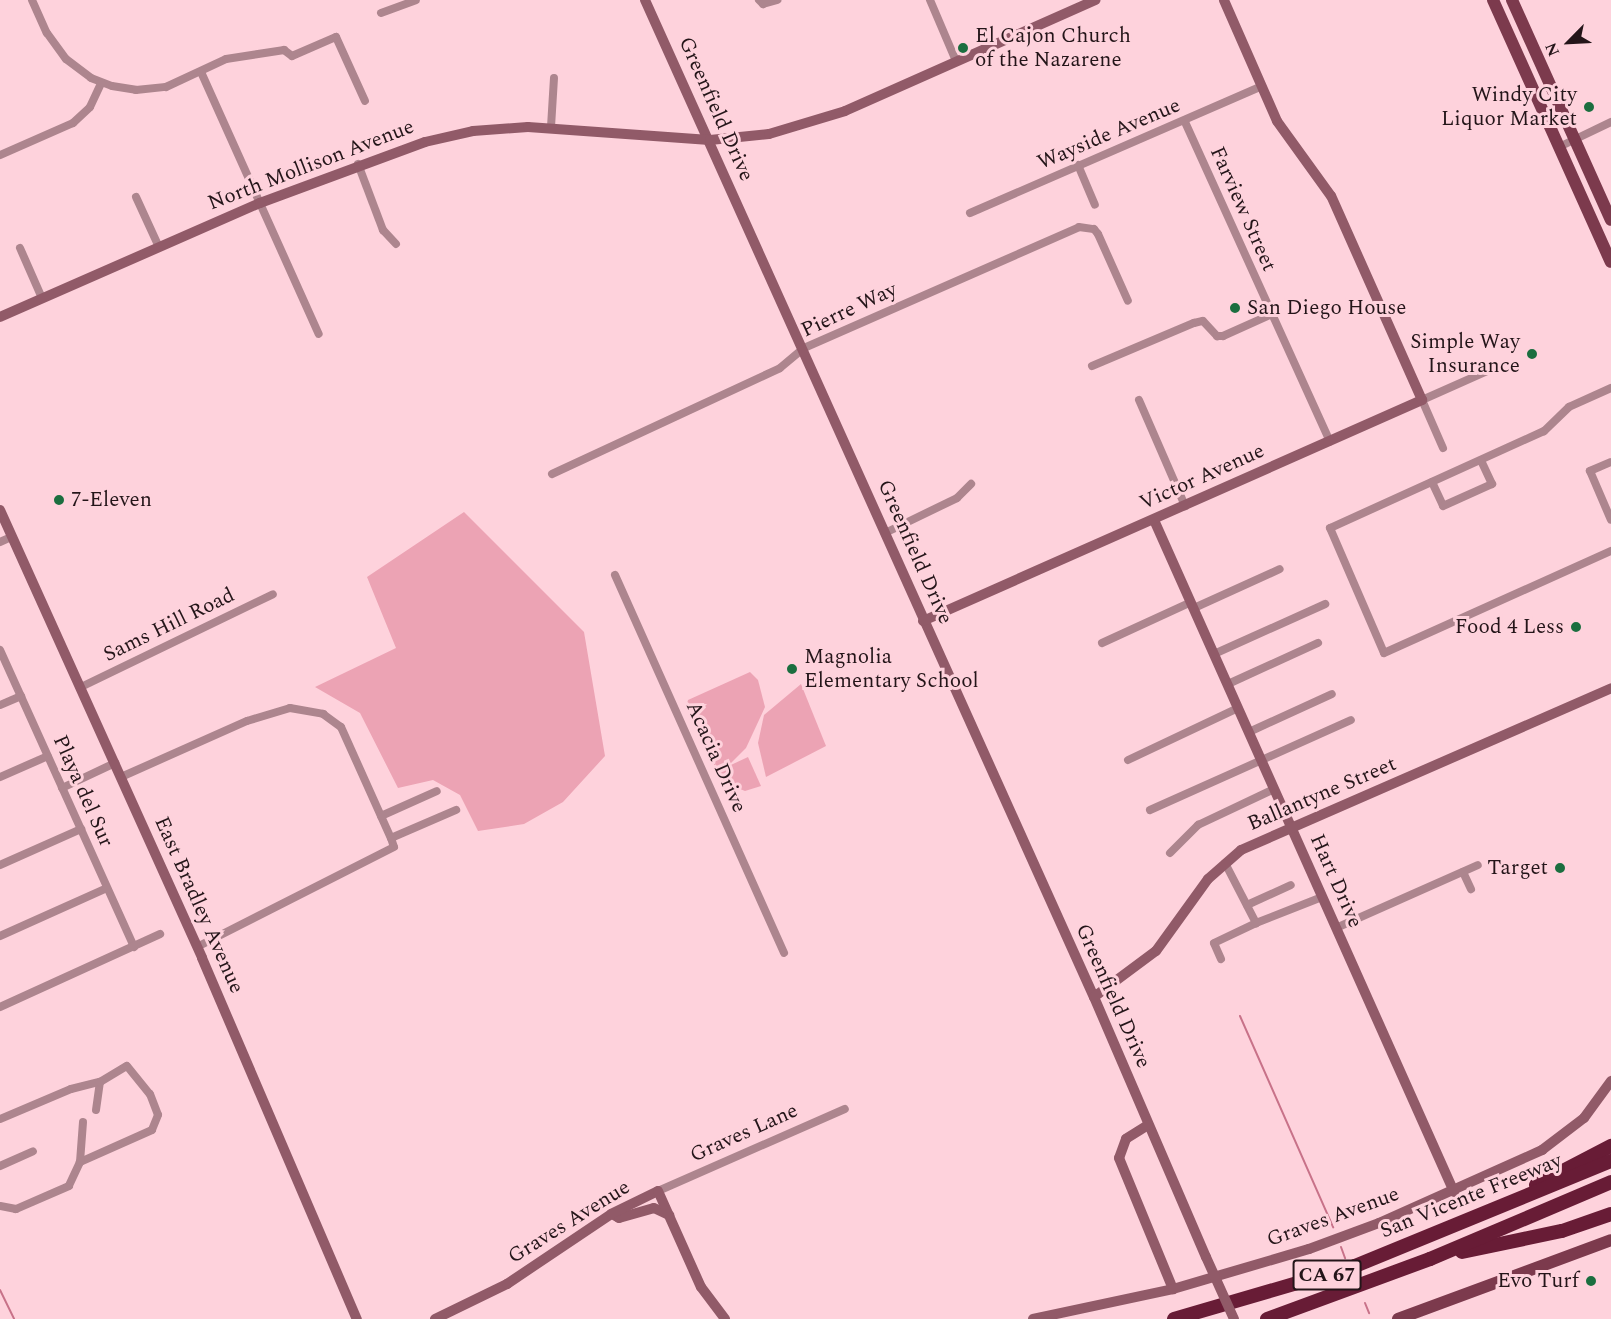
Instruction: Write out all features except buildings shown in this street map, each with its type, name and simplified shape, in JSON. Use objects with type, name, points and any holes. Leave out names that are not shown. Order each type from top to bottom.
[{"type":"highway","points":[[1476,1218],[1611,1146]]},
{"type":"highway","name":"San Vicente Freeway","points":[[1174,1319],[1344,1269],[1476,1218],[1611,1161]]},
{"type":"highway","name":"San Vicente Freeway","points":[[1267,1319],[1430,1259],[1611,1183]]},
{"type":"highway","points":[[1430,1259],[1562,1231],[1611,1214]]},
{"type":"main road","name":"Greenfield Drive","points":[[645,0],[804,348],[923,621],[1094,997],[1234,1319]]},
{"type":"main road","name":"North Mollison Avenue","points":[[0,317],[158,245],[260,202],[358,164],[425,142],[473,131],[551,127],[710,140],[801,126],[1095,0]]},
{"type":"main road","points":[[1224,0],[1260,87],[1277,121],[1331,196],[1422,400]]},
{"type":"main road","points":[[1493,0],[1611,262]]},
{"type":"main road","points":[[1512,0],[1611,220]]},
{"type":"main road","name":"Victor Avenue","points":[[923,621],[1422,400]]},
{"type":"main road","name":"East Bradley Avenue","points":[[0,510],[197,947],[357,1319]]},
{"type":"main road","name":"Hart Drive","points":[[1154,520],[1454,1192]]},
{"type":"main road","name":"Ballantyne Street","points":[[1094,997],[1156,951],[1189,902],[1224,862],[1291,826],[1422,772],[1611,688]]},
{"type":"main road","name":"Graves Avenue","points":[[1033,1319],[1173,1289],[1309,1249],[1454,1192],[1542,1150],[1584,1118],[1611,1081]]},
{"type":"main road","points":[[1148,1125],[1124,1140],[1119,1158],[1173,1289]]},
{"type":"main road","name":"Graves Avenue","points":[[435,1319],[507,1284],[612,1214],[658,1191],[701,1287],[725,1319]]},
{"type":"main road","points":[[612,1214],[619,1218],[654,1208],[669,1215]]},
{"type":"main road","points":[[1398,1319],[1611,1240]]},
{"type":"street","points":[[32,0],[59,51],[101,83],[148,90],[173,85],[243,55],[284,50],[292,56],[336,37],[365,101]]},
{"type":"street","points":[[381,13],[416,0]]},
{"type":"street","points":[[759,0],[763,4],[777,0]]},
{"type":"street","points":[[930,0],[956,61]]},
{"type":"street","points":[[201,72],[319,334]]},
{"type":"street","points":[[551,127],[554,78]]},
{"type":"street","points":[[0,155],[73,123],[90,107],[101,83]]},
{"type":"street","name":"Wayside Avenue","points":[[970,213],[1078,165],[1185,122],[1260,87]]},
{"type":"street","name":"Farview Street","points":[[1185,122],[1270,315],[1330,442]]},
{"type":"street","points":[[1559,147],[1611,122]]},
{"type":"street","points":[[358,164],[383,230],[396,244]]},
{"type":"street","points":[[1078,165],[1095,205]]},
{"type":"street","points":[[136,197],[158,245]]},
{"type":"street","name":"Pierre Way","points":[[552,474],[780,368],[804,348],[1079,227],[1094,229],[1098,234],[1128,301]]},
{"type":"street","points":[[20,248],[42,298]]},
{"type":"street","points":[[1092,366],[1194,323],[1203,321],[1217,336],[1223,336],[1270,315]]},
{"type":"street","name":"Victor Avenue","points":[[1422,400],[1496,367]]},
{"type":"street","points":[[1611,388],[1569,407],[1544,431],[1330,528],[1384,653],[1611,551]]},
{"type":"street","points":[[1139,400],[1185,506]]},
{"type":"street","points":[[1422,400],[1443,448]]},
{"type":"street","points":[[1432,482],[1443,506],[1492,484],[1481,460]]},
{"type":"street","points":[[1611,462],[1590,471],[1611,520]]},
{"type":"street","points":[[885,533],[957,498],[971,484]]},
{"type":"street","points":[[0,542],[11,537]]},
{"type":"street","points":[[1102,643],[1280,569]]},
{"type":"street","name":"Acacia Drive","points":[[615,575],[784,953]]},
{"type":"street","name":"Sams Hill Road","points":[[81,687],[273,594]]},
{"type":"street","points":[[1214,654],[1325,604]]},
{"type":"street","points":[[1228,684],[1318,643]]},
{"type":"street","name":"Playa del Sur","points":[[0,650],[134,947]]},
{"type":"street","points":[[1249,732],[1332,694]]},
{"type":"street","points":[[0,705],[21,696]]},
{"type":"street","points":[[121,777],[247,721],[290,708],[323,714],[341,727],[391,838],[394,847],[197,947]]},
{"type":"street","points":[[1128,760],[1238,708]]},
{"type":"street","points":[[1150,810],[1351,720]]},
{"type":"street","points":[[0,777],[48,756]]},
{"type":"street","points":[[62,788],[115,763]]},
{"type":"street","points":[[1170,852],[1198,825],[1274,789]]},
{"type":"street","points":[[381,816],[436,791]]},
{"type":"street","points":[[391,838],[456,810]]},
{"type":"street","points":[[0,866],[81,829]]},
{"type":"street","points":[[1224,862],[1256,923]]},
{"type":"street","points":[[1336,928],[1478,865]]},
{"type":"street","points":[[1463,872],[1471,890]]},
{"type":"street","points":[[1247,905],[1291,885]]},
{"type":"street","points":[[0,936],[107,888]]},
{"type":"street","points":[[1221,959],[1214,943],[1256,923],[1322,897]]},
{"type":"street","points":[[0,1007],[160,934]]},
{"type":"street","points":[[0,1119],[76,1088],[100,1082],[127,1066],[150,1094],[157,1121],[152,1130],[80,1162]]},
{"type":"street","points":[[96,1110],[100,1082]]},
{"type":"street","name":"Graves Lane","points":[[658,1191],[845,1109]]},
{"type":"street","points":[[0,1206],[6,1210],[16,1209],[69,1186],[80,1162],[83,1122]]},
{"type":"street","points":[[0,1166],[33,1151]]},
{"type":"shaded area","points":[[464,512],[584,632],[605,756],[563,802],[524,824],[478,831],[460,795],[433,780],[398,788],[360,713],[315,687],[396,648],[367,577]]},
{"type":"shaded area","points":[[750,672],[758,680],[765,707],[746,748],[731,763],[716,769],[687,704],[688,700]]},
{"type":"shaded area","points":[[801,684],[826,746],[766,777],[758,743],[764,715]]},
{"type":"shaded area","points":[[748,757],[761,786],[745,791],[728,784],[718,771]]},
{"type":"waterway","points":[[1240,1016],[1333,1227]]},
{"type":"waterway","points":[[1341,1247],[1345,1258]]},
{"type":"waterway","points":[[0,1290],[14,1319]]},
{"type":"waterway","points":[[1365,1303],[1369,1313]]},
{"type":"place","name":"El Cajon Church of the Nazarene","points":[[963,48]]},
{"type":"place","name":"Windy City Liquor Market","points":[[1589,107]]},
{"type":"place","name":"San Diego House","points":[[1235,308]]},
{"type":"place","name":"Simple Way Insurance","points":[[1532,354]]},
{"type":"place","name":"7-Eleven","points":[[59,500]]},
{"type":"place","name":"Food 4 Less","points":[[1576,627]]},
{"type":"place","name":"Magnolia Elementary School","points":[[792,669]]},
{"type":"place","name":"Target","points":[[1560,868]]},
{"type":"place","name":"Evo Turf","points":[[1591,1281]]}]
